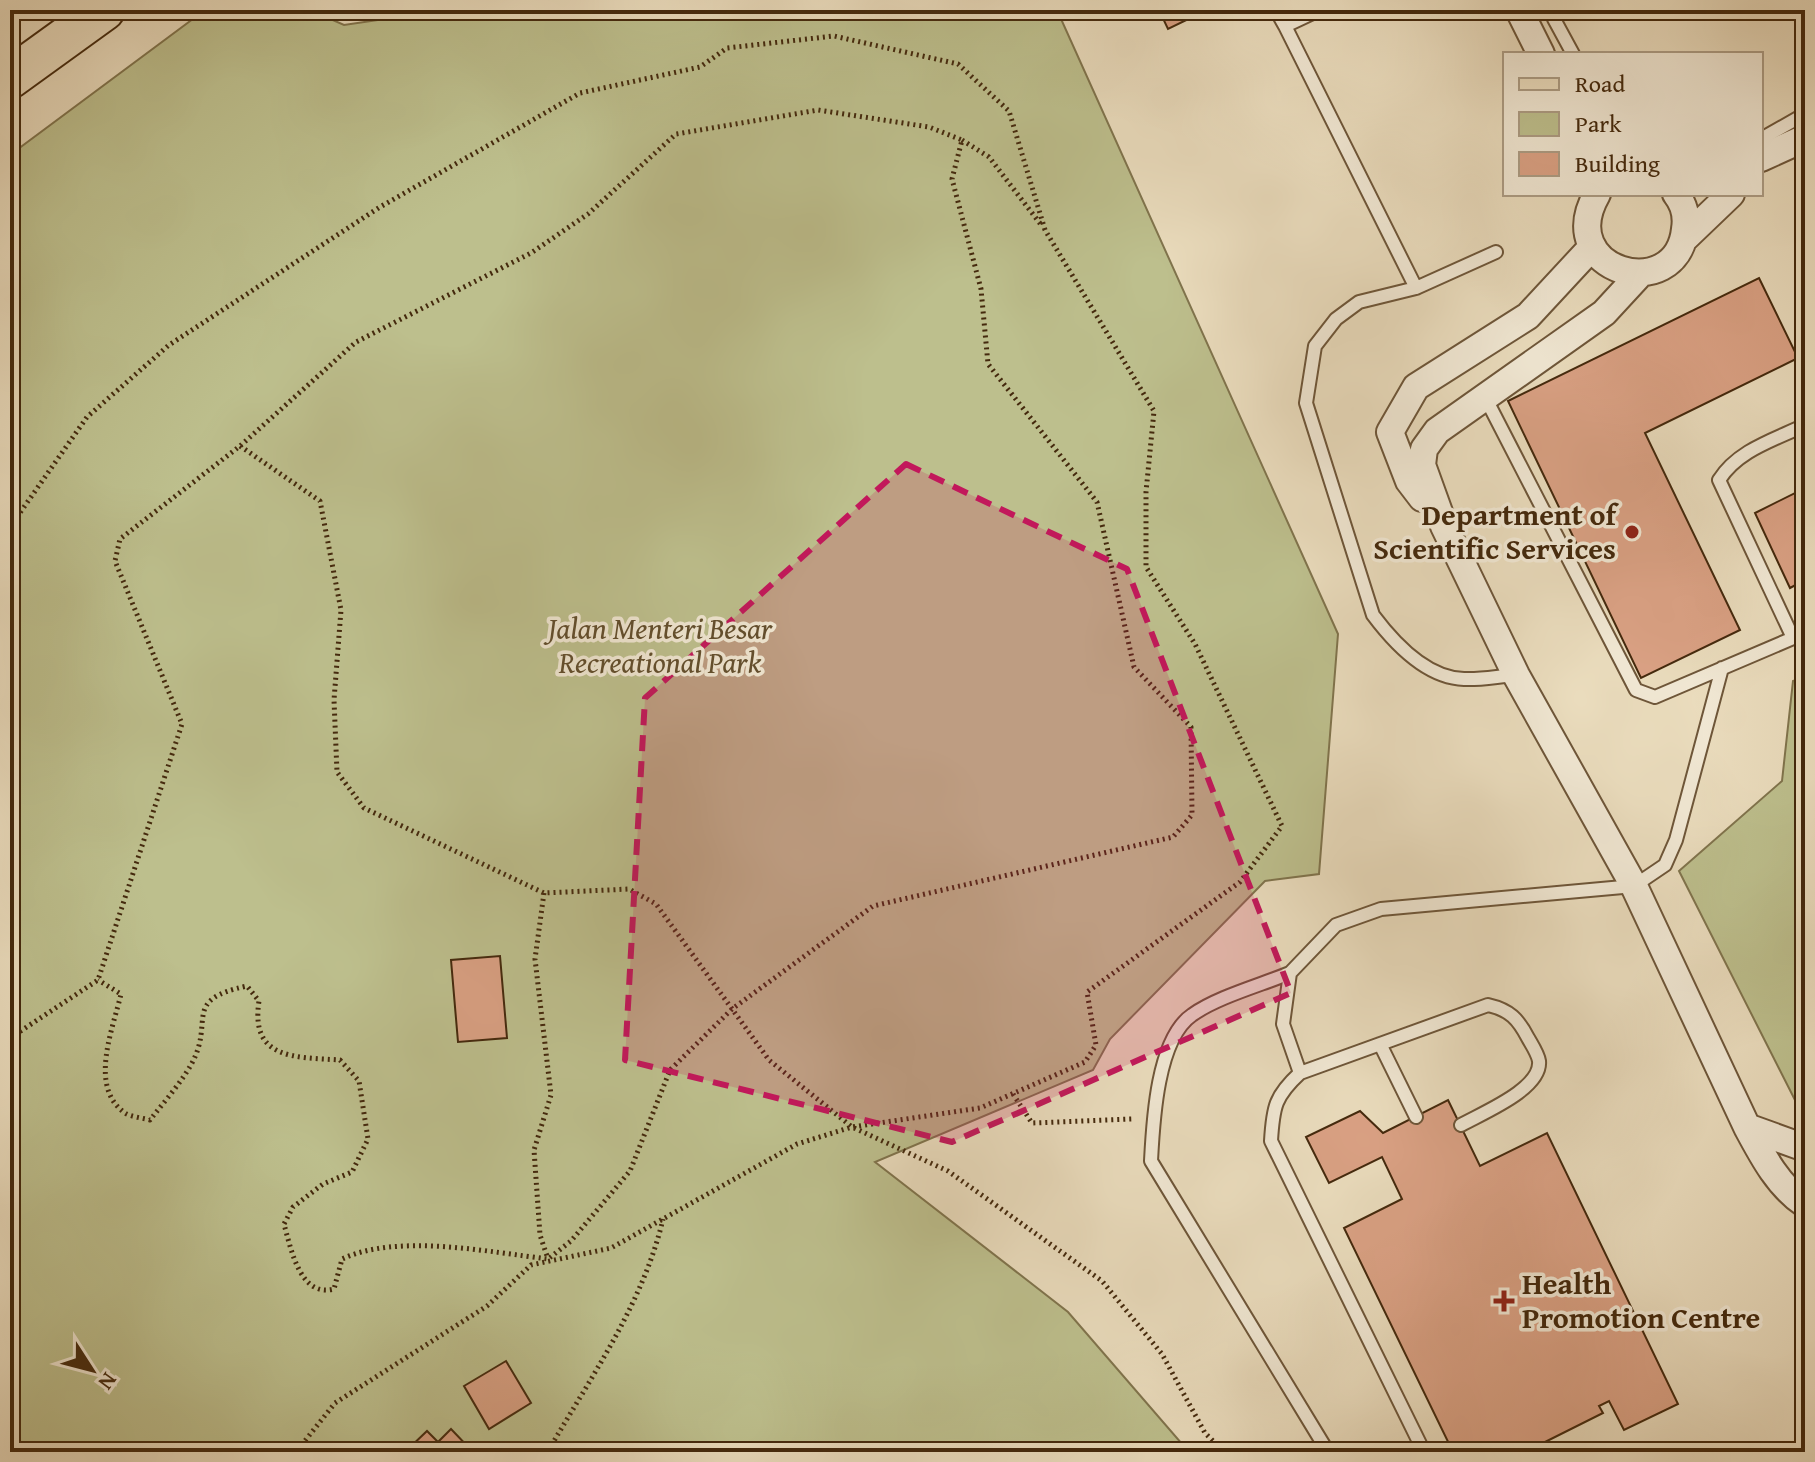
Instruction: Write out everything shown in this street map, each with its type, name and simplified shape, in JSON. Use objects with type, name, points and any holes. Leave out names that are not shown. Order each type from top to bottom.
[{"type":"main road","points":[[10,78],[104,10]]},
{"type":"street","points":[[1519,10],[1540,52]]},
{"type":"street","points":[[1763,154],[1805,138]]},
{"type":"street","points":[[1677,196],[1687,219],[1684,239]]},
{"type":"street","points":[[1591,199],[1586,228],[1592,247],[1603,262],[1621,271],[1640,274],[1659,269],[1675,256],[1684,239],[1729,196]]},
{"type":"street","points":[[1444,526],[1409,481],[1390,432],[1416,387],[1528,316],[1592,247]]},
{"type":"street","points":[[1640,274],[1604,313],[1437,431],[1424,449],[1422,465],[1444,526],[1516,675],[1634,886],[1747,1127],[1766,1162],[1794,1197],[1805,1204]]},
{"type":"street","points":[[1747,1127],[1805,1148]]},
{"type":"lane","points":[[1276,10],[1416,288]]},
{"type":"lane","points":[[1285,26],[1319,10]]},
{"type":"lane","points":[[1556,10],[1554,19],[1572,52]]},
{"type":"lane","points":[[1763,153],[1805,114]]},
{"type":"lane","points":[[1496,252],[1416,288],[1359,302],[1336,319],[1315,346],[1306,403],[1373,615],[1394,643],[1428,667],[1462,679],[1516,675]]},
{"type":"lane","points":[[1485,397],[1636,690],[1655,697],[1799,636],[1719,480],[1729,464],[1743,454],[1805,425]]},
{"type":"lane","points":[[1328,1452],[1151,1161],[1153,1119],[1163,1057],[1190,1015],[1290,973],[1336,925],[1381,909],[1634,886],[1665,865],[1676,840],[1722,668]]},
{"type":"lane","points":[[1290,973],[1283,1024],[1300,1073]]},
{"type":"lane","points":[[1424,1452],[1271,1141],[1273,1113],[1280,1092],[1300,1073],[1488,1005],[1503,1008],[1519,1020],[1539,1059],[1538,1071],[1529,1086],[1461,1125]]},
{"type":"lane","points":[[1380,1044],[1416,1117]]},
{"type":"path","points":[[10,527],[87,417],[169,345],[380,207],[580,93],[700,67],[727,48],[834,36],[958,64],[1009,111],[1045,230]]},
{"type":"path","points":[[10,1038],[98,980],[182,724],[115,561],[120,539],[240,446],[356,342],[531,253],[588,214],[676,134],[818,110],[929,127],[962,140],[989,157],[1045,230],[1154,411],[1146,492],[1146,567],[1195,644],[1282,826],[1240,882],[1087,992],[1096,1045],[1085,1062],[980,1108],[852,1127],[797,1144],[611,1248],[531,1265],[487,1306],[335,1403],[296,1452]]},
{"type":"path","points":[[98,980],[121,994],[104,1065],[110,1095],[126,1114],[150,1120],[191,1065],[200,1044],[204,1007],[217,992],[247,986],[259,1001],[256,1024],[264,1041],[277,1053],[340,1060],[359,1081],[368,1139],[360,1161],[352,1172],[323,1184],[293,1207],[284,1224],[291,1249],[309,1285],[324,1292],[334,1289],[342,1259],[373,1249],[421,1247],[548,1259],[571,1241],[630,1171],[670,1070],[732,1009],[873,906],[1173,837],[1192,815],[1191,727],[1134,667],[1097,502],[988,364],[981,289],[952,179],[962,140]]},
{"type":"path","points":[[240,446],[320,501],[341,610],[334,700],[337,772],[364,808],[544,893],[629,889],[656,904],[769,1060],[852,1127],[948,1171],[1102,1281],[1162,1354],[1205,1433],[1224,1452]]},
{"type":"path","points":[[544,893],[535,959],[551,1095],[534,1150],[540,1235],[548,1259]]},
{"type":"path","points":[[1013,1094],[1032,1123],[1153,1119]]},
{"type":"path","points":[[553,1452],[554,1441],[621,1328],[656,1250],[664,1218]]},
{"type":"highlighted area","points":[[906,464],[1127,569],[1291,993],[952,1142],[625,1060],[645,698]]},
{"type":"green space","name":"Jalan Menteri Besar Recreational Park","points":[[205,10],[310,10],[344,25],[446,10],[1057,10],[1338,634],[1319,874],[1265,881],[1110,1039],[1093,1070],[875,1162],[1068,1312],[1189,1452],[10,1452],[10,155]]},
{"type":"green space","points":[[1805,677],[1805,1110],[1800,1110],[1679,871],[1782,781],[1793,681]]},
{"type":"building","points":[[1159,10],[1207,10],[1168,29]]},
{"type":"building","name":"Department of Scientific Services","points":[[1759,278],[1798,358],[1645,433],[1740,630],[1641,678],[1508,401]]},
{"type":"building","points":[[1805,488],[1805,580],[1790,588],[1755,513]]},
{"type":"building","points":[[500,956],[507,1038],[458,1042],[451,960]]},
{"type":"building","name":"Health Promotion Centre","points":[[1448,1100],[1480,1166],[1547,1133],[1678,1404],[1624,1430],[1609,1401],[1599,1406],[1603,1413],[1539,1445],[1543,1452],[1453,1452],[1344,1228],[1402,1199],[1382,1157],[1329,1183],[1306,1137],[1360,1111],[1383,1133]]},
{"type":"building","points":[[506,1361],[531,1403],[489,1429],[464,1386]]},
{"type":"building","points":[[451,1429],[473,1452],[405,1452],[427,1431],[438,1442]]},
{"type":"place","name":"Department of Scientific Services","points":[[1632,532]]},
{"type":"place","name":"Health Promotion Centre","points":[[1504,1301]]}]
